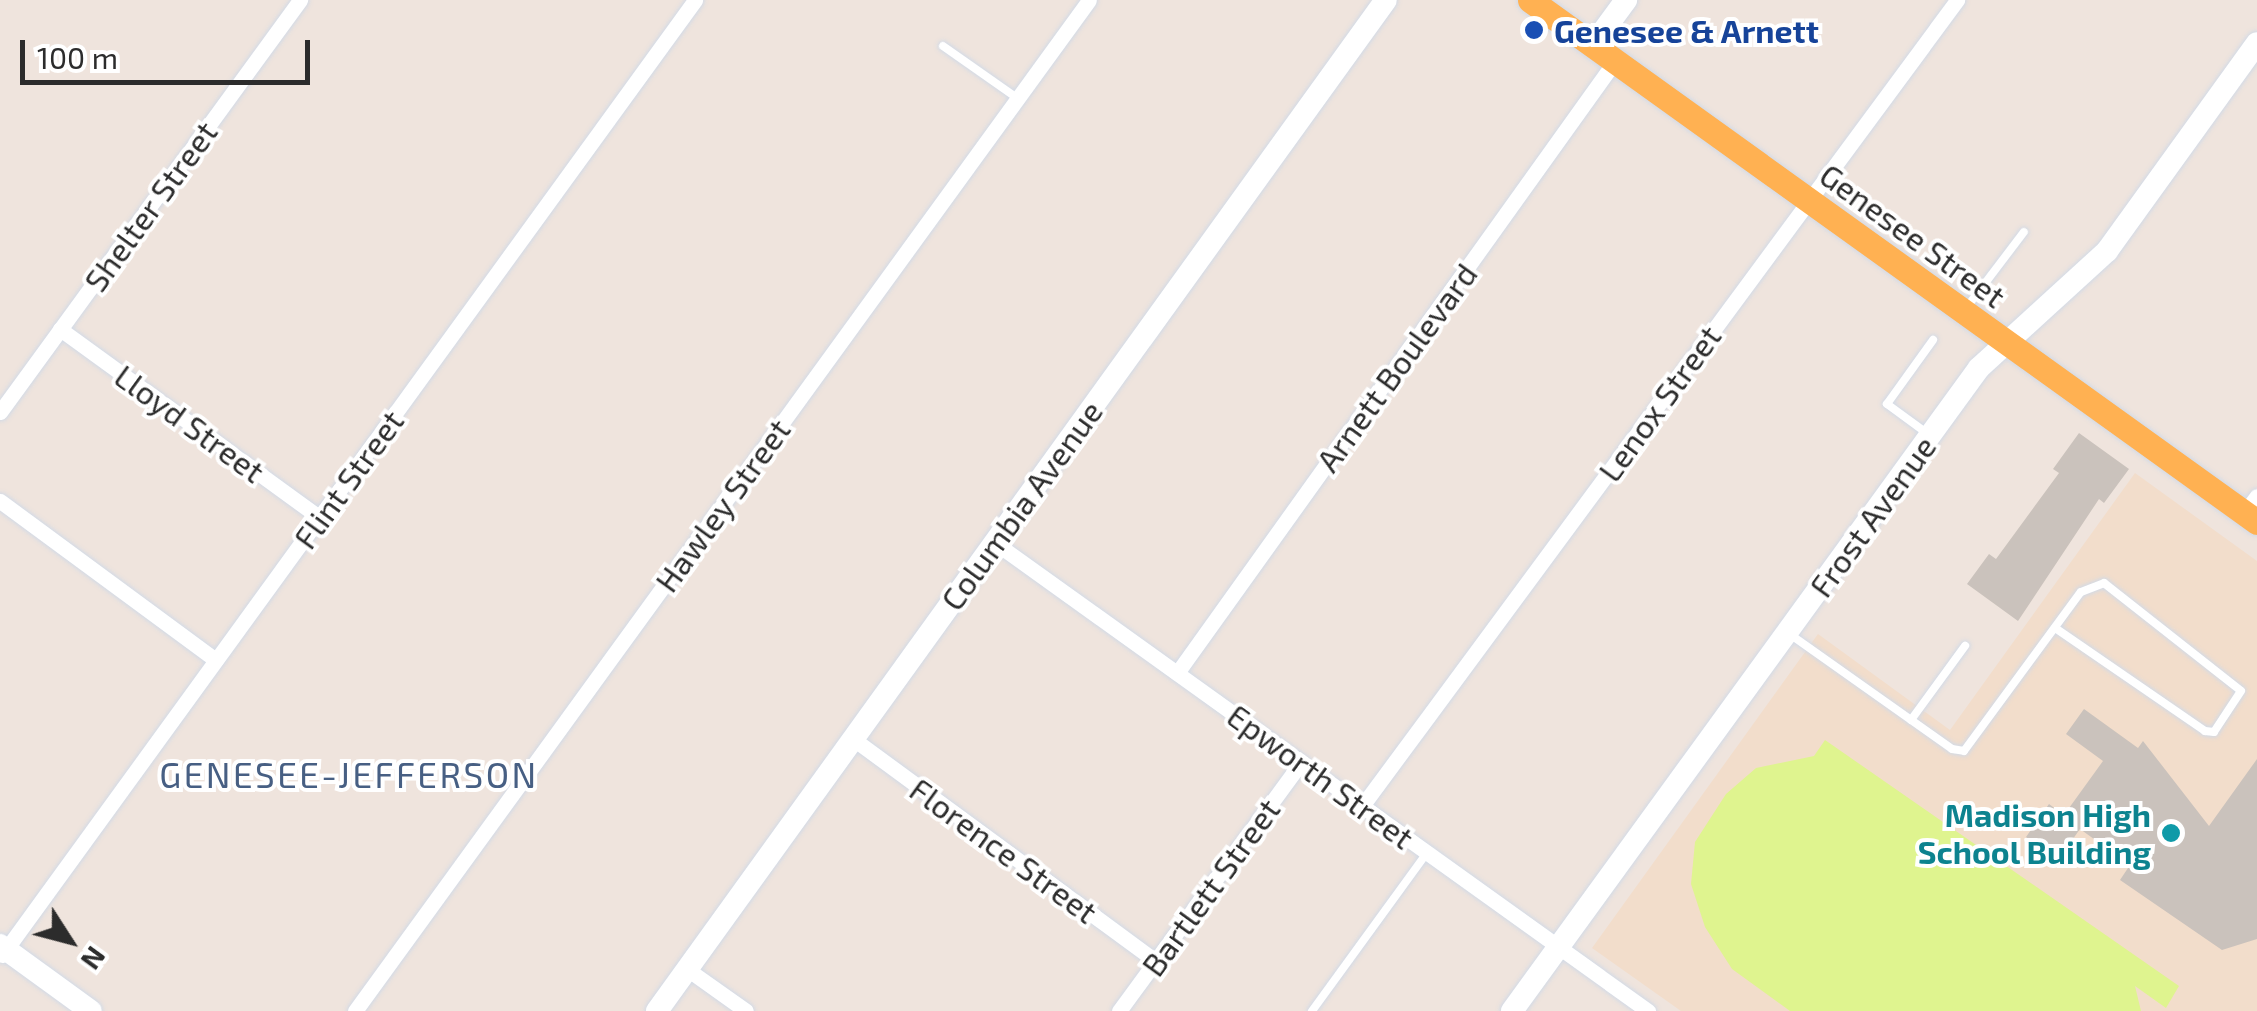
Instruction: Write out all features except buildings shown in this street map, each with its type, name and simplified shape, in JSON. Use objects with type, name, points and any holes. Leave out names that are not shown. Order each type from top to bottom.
[{"type":"main road","name":"Genesee Street","points":[[1543,4],[1593,45],[2006,342],[2253,511]]},
{"type":"street","name":"Shelter Street","points":[[0,412],[300,0]]},
{"type":"street","name":"Flint Street","points":[[2,951],[695,0]]},
{"type":"street","name":"Hawley Street","points":[[355,1011],[1090,0]]},
{"type":"street","name":"Columbia Avenue","points":[[658,1011],[1386,0]]},
{"type":"street","points":[[1593,45],[1626,0]]},
{"type":"street","name":"Lenox Street","points":[[1362,806],[1957,0]]},
{"type":"street","name":"Frost Avenue","points":[[1512,1011],[1930,436],[2006,342],[2107,251],[2257,43]]},
{"type":"street","name":"Arnett Boulevard","points":[[1177,673],[1614,60]]},
{"type":"street","name":"Lloyd Street","points":[[60,329],[320,518]]},
{"type":"street","points":[[0,501],[216,660]]},
{"type":"street","name":"Epworth Street","points":[[994,542],[1648,1011]]},
{"type":"street","name":"Florence Street","points":[[852,738],[1156,961]]},
{"type":"street","name":"Bartlett Street","points":[[1119,1011],[1301,762]]},
{"type":"street","points":[[2,951],[92,1011]]},
{"type":"street","points":[[687,969],[746,1011]]},
{"type":"lane","points":[[943,46],[1018,99]]},
{"type":"lane","points":[[1964,311],[2024,232]]},
{"type":"lane","points":[[1930,436],[1887,404],[1934,340]]},
{"type":"lane","points":[[1787,632],[1911,720],[1964,751],[2081,592],[2104,583],[2241,690],[2214,732],[2206,731],[2055,628]]},
{"type":"lane","points":[[1911,720],[1964,646]]},
{"type":"lane","points":[[1312,1011],[1428,853]]},
{"type":"shaded area","points":[[2135,473],[2257,561],[2257,1011],[1681,1011],[1592,948],[1818,634],[1950,730]]},
{"type":"green space","points":[[1825,740],[2179,986],[2166,1008],[2135,986],[2141,1011],[1790,1011],[1732,969],[1705,927],[1691,884],[1695,842],[1726,794],[1756,768],[1814,756]]},
{"type":"place","name":"Genesee & Arnett","points":[[1534,30]]},
{"type":"place","name":"Madison High School Building","points":[[2171,833]]},
{"type":"district","name":"GENESEE-JEFFERSON","points":[[349,774]]}]
